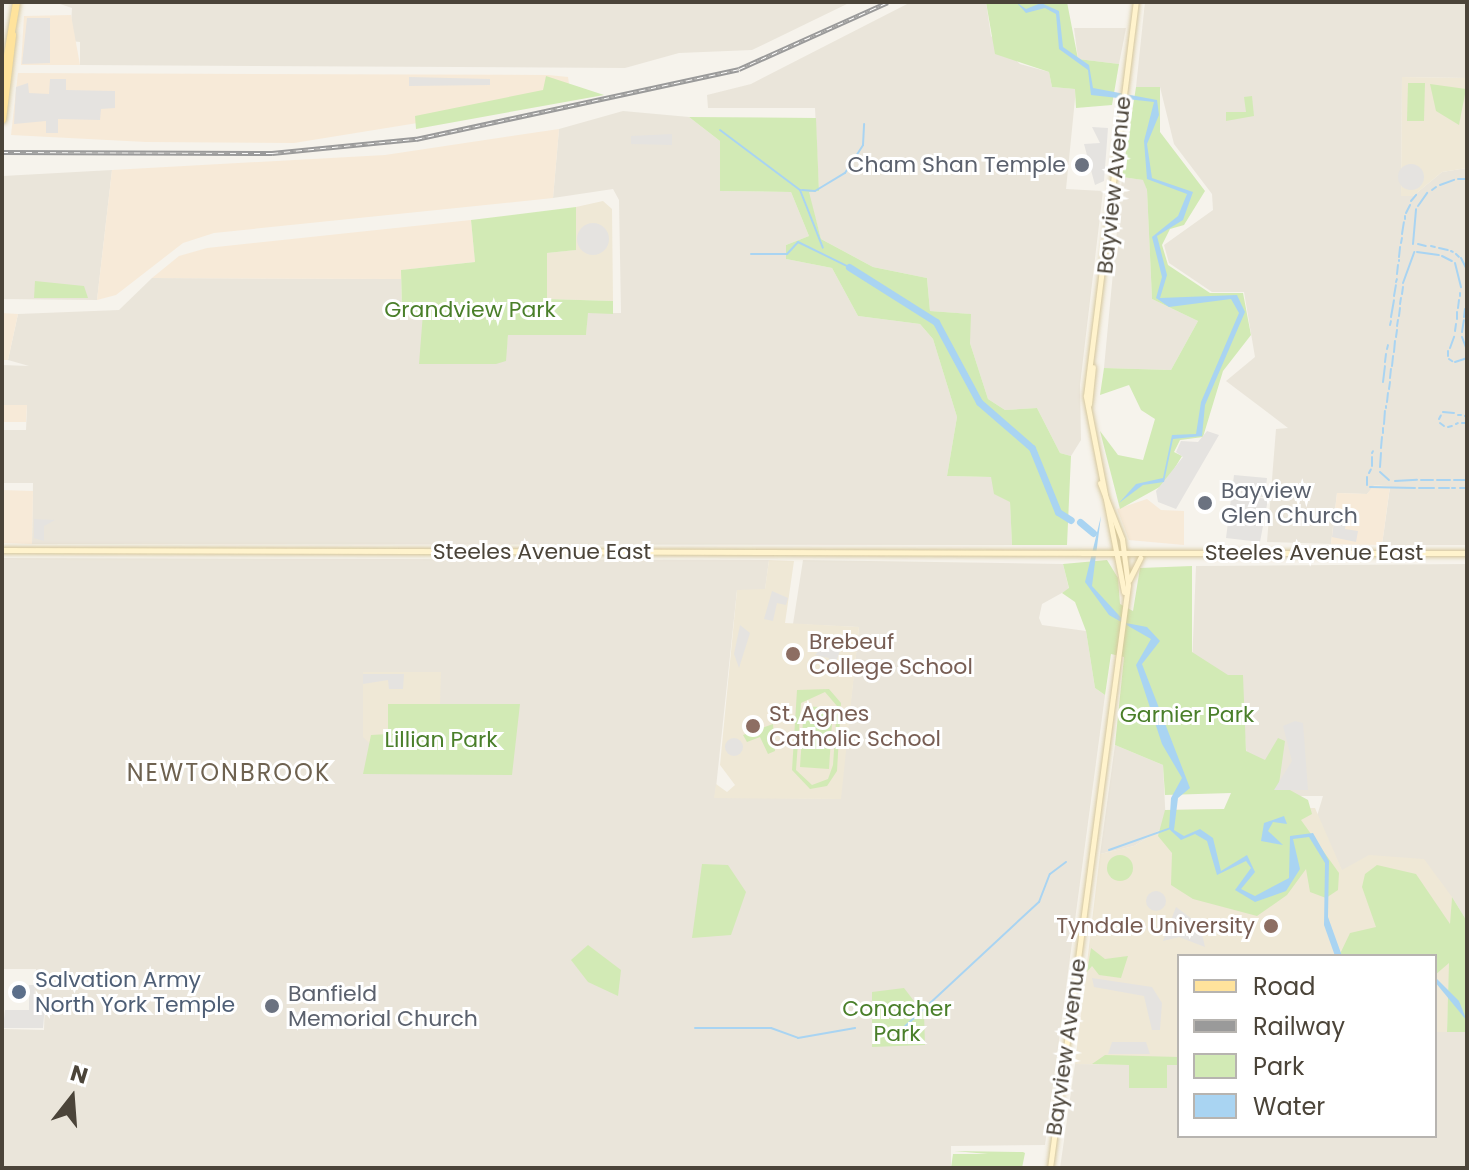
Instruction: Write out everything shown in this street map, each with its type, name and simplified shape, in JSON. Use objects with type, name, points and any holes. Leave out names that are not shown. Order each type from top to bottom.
[{"type":"main road","points":[[2,119],[16,2]]},
{"type":"main road","name":"Bayview Avenue","points":[[1124,592],[1128,585],[1122,553],[1100,483],[1089,405],[1136,2]]},
{"type":"main road","points":[[2,84],[12,35]]},
{"type":"main road","name":"Bayview Avenue","points":[[1050,1168],[1124,592],[1120,568],[1122,539],[1100,483]]},
{"type":"main road","points":[[1113,530],[1107,553],[1120,568]]},
{"type":"main road","points":[[1122,539],[1142,554],[1128,585]]},
{"type":"main road","name":"Steeles Avenue East","points":[[2,550],[1467,553]]},
{"type":"shaded area","points":[[54,2],[851,2],[752,50],[679,53],[625,68],[80,65],[80,42],[70,41],[72,8]]},
{"type":"shaded area","points":[[911,2],[986,2],[991,36],[1020,64],[1049,72],[1052,87],[1076,89],[1066,189],[1103,191],[1080,385],[1081,440],[1071,456],[1060,453],[1037,408],[1005,410],[988,399],[970,343],[970,314],[930,311],[927,278],[873,267],[821,239],[808,192],[819,191],[815,108],[708,108],[707,95],[751,84]]},
{"type":"shaded area","points":[[1145,2],[1467,2],[1467,78],[1402,77],[1401,196],[1413,196],[1442,172],[1467,168],[1467,545],[1382,545],[1390,487],[1375,485],[1367,494],[1337,493],[1331,544],[1267,542],[1276,429],[1288,428],[1226,381],[1255,357],[1244,292],[1212,292],[1169,263],[1164,245],[1213,210],[1212,194],[1174,144],[1160,87],[1136,87]]},
{"type":"shaded area","points":[[71,15],[80,65],[21,65],[24,16]]},
{"type":"shaded area","points":[[27,18],[50,18],[50,63],[22,64]]},
{"type":"shaded area","points":[[1074,28],[1126,28],[1119,64],[1078,59]]},
{"type":"shaded area","points":[[18,73],[548,75],[568,77],[571,98],[294,143],[146,142],[11,135]]},
{"type":"shaded area","points":[[409,77],[490,79],[490,85],[409,86]]},
{"type":"shaded area","points":[[1402,77],[1467,78],[1467,168],[1442,172],[1413,196],[1401,196]]},
{"type":"shaded area","points":[[50,79],[66,79],[66,90],[115,91],[115,108],[101,109],[100,120],[58,119],[58,133],[46,133],[46,121],[14,124],[16,87],[28,83],[29,93],[49,94]]},
{"type":"shaded area","points":[[623,111],[689,117],[720,141],[720,191],[791,192],[809,236],[786,245],[786,259],[832,268],[858,316],[920,324],[933,339],[957,417],[947,476],[991,477],[1010,501],[1012,545],[32,544],[33,483],[2,483],[4,430],[26,430],[27,406],[2,405],[2,365],[29,366],[8,360],[18,314],[119,310],[152,278],[401,279],[402,313],[423,313],[423,358],[505,361],[508,335],[586,335],[587,313],[621,313],[619,200],[613,189],[553,198],[559,129]]},
{"type":"shaded area","points":[[1092,127],[1108,128],[1104,181],[1095,185],[1084,144],[1100,143]]},
{"type":"shaded area","points":[[559,129],[553,198],[214,233],[183,243],[116,295],[97,300],[112,170],[385,155]]},
{"type":"shaded area","points":[[672,134],[672,145],[631,144],[631,136]]},
{"type":"shaded area","points":[[1411,164],[1420,168],[1424,177],[1420,186],[1411,190],[1402,186],[1398,177],[1402,168]]},
{"type":"shaded area","points":[[112,170],[97,300],[2,299],[3,176]]},
{"type":"shaded area","points":[[1122,177],[1144,180],[1147,190],[1152,299],[1198,321],[1171,370],[1104,368]]},
{"type":"shaded area","points":[[603,201],[612,209],[613,301],[547,299],[547,253],[575,250],[576,207]]},
{"type":"shaded area","points":[[471,220],[475,262],[402,270],[401,279],[152,278],[179,256],[207,248]]},
{"type":"shaded area","points":[[593,223],[604,228],[609,239],[604,250],[593,255],[582,250],[577,239],[582,228]]},
{"type":"shaded area","points":[[2,313],[18,314],[8,360],[2,360]]},
{"type":"shaded area","points":[[2,405],[27,405],[26,422],[2,422]]},
{"type":"shaded area","points":[[1207,431],[1219,435],[1176,509],[1158,502],[1156,491],[1183,457],[1176,452],[1181,441],[1198,442]]},
{"type":"shaded area","points":[[1234,475],[1267,478],[1265,497],[1242,496],[1268,499],[1260,542],[1226,538]]},
{"type":"shaded area","points":[[1374,485],[1390,486],[1382,545],[1331,544],[1337,493],[1367,494]]},
{"type":"shaded area","points":[[2,490],[33,491],[32,544],[2,543]]},
{"type":"shaded area","points":[[1147,499],[1161,510],[1184,511],[1184,545],[1129,540],[1117,509]]},
{"type":"shaded area","points":[[1335,513],[1347,514],[1345,529],[1358,531],[1356,542],[1332,537]]},
{"type":"shaded area","points":[[34,519],[55,520],[44,526],[44,541],[34,538]]},
{"type":"shaded area","points":[[2,558],[769,560],[765,590],[737,590],[715,797],[840,799],[859,627],[793,624],[803,560],[1063,564],[1069,589],[1042,604],[1039,618],[1042,625],[1086,631],[1095,688],[1105,695],[1045,1145],[951,1146],[951,1168],[2,1168],[2,1029],[44,1030],[45,1001],[34,1001],[36,969],[2,969]]},
{"type":"shaded area","name":"Brebeuf College School","points":[[769,560],[794,561],[785,623],[859,627],[841,799],[714,798],[716,784],[727,792],[735,785],[720,765],[737,590],[765,589]]},
{"type":"shaded area","points":[[1467,564],[1467,947],[1465,918],[1452,897],[1342,871],[1317,816],[1323,796],[1272,796],[1247,759],[1241,691],[1192,665],[1196,566]]},
{"type":"shaded area","points":[[772,591],[788,598],[786,605],[777,603],[773,621],[764,619]]},
{"type":"shaded area","points":[[740,625],[750,633],[739,668],[734,654]]},
{"type":"shaded area","points":[[830,638],[842,645],[836,662],[844,670],[828,669],[829,658],[815,655]]},
{"type":"shaded area","points":[[363,672],[441,672],[440,704],[404,704],[403,744],[370,744],[363,737]]},
{"type":"shaded area","points":[[363,674],[404,674],[403,689],[389,689],[388,680],[363,684]]},
{"type":"shaded area","points":[[1295,721],[1303,723],[1308,790],[1274,790],[1292,761],[1283,726]]},
{"type":"shaded area","points":[[734,738],[743,747],[734,756],[725,747]]},
{"type":"shaded area","points":[[1115,745],[1163,765],[1166,826],[1134,846],[1100,854]]},
{"type":"shaded area","name":"Tyndale University","points":[[1315,808],[1342,870],[1369,855],[1424,859],[1452,897],[1447,1032],[1437,1032],[1437,954],[1177,954],[1177,1065],[1075,1064],[1100,854],[1134,846],[1166,826],[1165,810]]},
{"type":"shaded area","points":[[1156,891],[1163,894],[1166,901],[1163,908],[1156,911],[1149,908],[1146,901],[1149,894]]},
{"type":"shaded area","points":[[1176,907],[1200,925],[1205,947],[1179,937],[1163,941]]},
{"type":"shaded area","points":[[1092,978],[1152,987],[1162,1003],[1160,1030],[1152,1030],[1144,996],[1094,987]]},
{"type":"shaded area","points":[[29,985],[35,985],[34,1004],[45,1005],[43,1028],[3,1028],[5,1010],[29,1010]]},
{"type":"shaded area","points":[[289,1012],[377,1012],[375,1030],[286,1029]]},
{"type":"shaded area","points":[[1437,1032],[1467,1032],[1467,1168],[1060,1168],[1075,1064],[1177,1065],[1177,1138],[1437,1138]]},
{"type":"shaded area","points":[[1112,1042],[1146,1042],[1150,1054],[1108,1054]]},
{"type":"green space","points":[[986,2],[1067,2],[1078,59],[1119,64],[1112,105],[1076,108],[1075,89],[1052,87],[1049,72],[995,54]]},
{"type":"green space","points":[[546,76],[604,95],[416,129],[415,116],[543,90]]},
{"type":"green space","points":[[1408,83],[1425,83],[1424,121],[1407,121]]},
{"type":"green space","points":[[1430,84],[1466,89],[1459,125],[1436,111]]},
{"type":"green space","points":[[1136,87],[1160,87],[1160,132],[1205,191],[1184,225],[1170,229],[1162,245],[1168,265],[1210,293],[1243,293],[1251,335],[1223,371],[1203,437],[1180,440],[1174,452],[1182,456],[1165,484],[1120,509],[1100,431],[1118,455],[1143,460],[1155,419],[1141,410],[1129,385],[1100,395],[1104,368],[1171,370],[1198,321],[1152,299],[1147,190],[1143,180],[1122,177]]},
{"type":"green space","points":[[1252,96],[1254,116],[1226,121],[1226,112],[1246,112],[1244,97]]},
{"type":"green space","points":[[689,117],[816,118],[819,191],[809,192],[821,239],[873,267],[927,278],[930,311],[971,314],[970,343],[988,399],[1005,410],[1037,408],[1060,453],[1071,456],[1067,545],[1012,545],[1010,502],[994,494],[991,477],[947,476],[957,417],[933,339],[920,324],[858,316],[832,268],[786,259],[786,245],[809,236],[791,192],[720,191],[720,141]]},
{"type":"green space","name":"Grandview Park","points":[[576,207],[576,250],[547,253],[547,299],[613,301],[613,314],[588,313],[586,335],[508,335],[506,361],[496,364],[419,364],[423,313],[402,313],[401,270],[475,262],[471,220]]},
{"type":"green space","points":[[35,281],[84,286],[88,298],[34,298]]},
{"type":"green space","name":"Garnier Park","points":[[1107,560],[1118,578],[1120,604],[1133,611],[1140,568],[1192,566],[1192,652],[1228,675],[1243,675],[1246,751],[1265,760],[1278,738],[1285,741],[1279,784],[1308,800],[1312,814],[1301,820],[1339,873],[1338,890],[1326,898],[1310,892],[1306,869],[1287,895],[1257,916],[1193,899],[1171,885],[1172,853],[1158,836],[1165,810],[1224,809],[1231,793],[1165,795],[1163,765],[1115,745],[1124,657],[1111,654],[1105,695],[1095,688],[1086,631],[1075,602],[1062,593],[1069,588],[1063,564]]},
{"type":"green space","points":[[829,689],[841,703],[837,771],[827,786],[810,789],[792,770],[797,690]],"holes":[[[825,692],[837,706],[833,765],[828,779],[812,785],[796,770],[801,703]]]},
{"type":"green space","name":"Lillian Park","points":[[388,704],[520,704],[512,775],[363,774],[371,735],[388,734]]},
{"type":"green space","points":[[804,706],[833,708],[829,769],[800,767]]},
{"type":"green space","points":[[773,724],[775,751],[768,754],[760,737],[747,742],[743,735]]},
{"type":"green space","points":[[1120,855],[1129,859],[1133,868],[1129,877],[1120,881],[1111,877],[1107,868],[1111,859]]},
{"type":"green space","points":[[702,864],[728,865],[746,892],[731,935],[692,938]]},
{"type":"green space","points":[[1377,865],[1416,874],[1450,924],[1452,897],[1465,918],[1467,1032],[1447,1032],[1449,963],[1437,973],[1437,954],[1340,954],[1350,933],[1376,927],[1362,887],[1365,874]]},
{"type":"green space","points":[[588,945],[621,970],[618,996],[588,982],[571,960]]},
{"type":"green space","points":[[1091,948],[1105,959],[1128,956],[1121,978],[1099,975],[1092,966],[1087,972]]},
{"type":"green space","name":"Conacher Park","points":[[904,988],[924,1014],[925,1045],[872,1047],[872,992]]},
{"type":"green space","points":[[1105,1055],[1177,1057],[1177,1065],[1167,1065],[1167,1088],[1129,1088],[1129,1065],[1092,1064]]},
{"type":"green space","points":[[954,1151],[1025,1153],[1022,1168],[951,1168],[953,1154],[988,1154]]},
{"type":"water","points":[[1016,2],[1026,9],[1041,3],[1059,11],[1063,47],[1089,65],[1093,88],[1157,100],[1159,115],[1147,144],[1152,178],[1193,192],[1183,220],[1157,236],[1167,275],[1160,298],[1237,295],[1245,312],[1205,405],[1202,436],[1173,439],[1164,482],[1143,485],[1119,503],[1136,484],[1163,478],[1172,435],[1196,434],[1201,402],[1239,313],[1231,299],[1169,307],[1156,298],[1162,277],[1152,237],[1178,216],[1187,194],[1147,179],[1144,141],[1154,102],[1091,95],[1088,70],[1059,49],[1056,14],[1045,8],[1026,13]]},
{"type":"water","points":[[1101,516],[1092,586],[1126,623],[1147,627],[1160,641],[1142,664],[1190,788],[1178,798],[1174,830],[1184,836],[1200,829],[1213,838],[1221,871],[1247,855],[1255,872],[1241,889],[1255,896],[1289,878],[1290,836],[1313,833],[1329,861],[1328,917],[1341,954],[1334,954],[1324,925],[1325,863],[1309,837],[1293,839],[1300,869],[1286,891],[1255,902],[1235,890],[1251,868],[1246,861],[1217,875],[1207,841],[1195,834],[1181,840],[1169,829],[1171,798],[1182,778],[1162,744],[1136,665],[1151,639],[1109,615],[1085,582]]},
{"type":"water","points":[[1284,816],[1287,824],[1273,822],[1268,831],[1283,845],[1261,841],[1264,823]]},
{"type":"water","points":[[1437,979],[1459,1001],[1467,1021],[1437,984]]},
{"type":"waterway","points":[[802,190],[815,191],[845,173],[863,145],[864,124]]},
{"type":"waterway","points":[[720,130],[800,190],[823,248]]},
{"type":"waterway","points":[[1458,179],[1467,179]]},
{"type":"waterway","points":[[1440,185],[1454,180]]},
{"type":"waterway","points":[[1432,190],[1436,187]]},
{"type":"waterway","points":[[1418,206],[1427,193]]},
{"type":"waterway","points":[[1411,201],[1416,195]]},
{"type":"waterway","points":[[1406,213],[1410,205]]},
{"type":"waterway","points":[[1413,244],[1416,209]]},
{"type":"waterway","points":[[1402,234],[1404,222]]},
{"type":"waterway","points":[[1401,243],[1402,238]]},
{"type":"waterway","points":[[751,254],[787,254],[798,242],[849,267]]},
{"type":"waterway","points":[[1418,244],[1426,246]]},
{"type":"waterway","points":[[1431,246],[1435,247]]},
{"type":"waterway","points":[[1399,257],[1400,247]]},
{"type":"waterway","points":[[1439,248],[1448,250]]},
{"type":"waterway","points":[[1403,283],[1414,252]]},
{"type":"waterway","points":[[1417,252],[1439,255]]},
{"type":"waterway","points":[[1456,254],[1459,257]]},
{"type":"waterway","points":[[1442,256],[1452,261]]},
{"type":"waterway","points":[[1461,258],[1466,268]]},
{"type":"waterway","points":[[1455,263],[1461,287]]},
{"type":"waterway","points":[[1397,274],[1398,265]]},
{"type":"waterway","points":[[849,267],[936,322],[979,402],[1032,448],[1058,512],[1071,520]]},
{"type":"waterway","points":[[1394,296],[1396,285]]},
{"type":"waterway","points":[[1402,294],[1403,287]]},
{"type":"waterway","points":[[1400,304],[1401,298]]},
{"type":"waterway","points":[[1466,304],[1467,298]]},
{"type":"waterway","points":[[1391,317],[1394,300]]},
{"type":"waterway","points":[[1458,308],[1459,300]]},
{"type":"waterway","points":[[1399,316],[1400,308]]},
{"type":"waterway","points":[[1464,317],[1465,309]]},
{"type":"waterway","points":[[1457,312],[1457,319]]},
{"type":"waterway","points":[[1397,326],[1398,320]]},
{"type":"waterway","points":[[1462,332],[1464,320]]},
{"type":"waterway","points":[[1390,325],[1391,321]]},
{"type":"waterway","points":[[1455,331],[1456,324]]},
{"type":"waterway","points":[[1396,337],[1397,330]]},
{"type":"waterway","points":[[1450,348],[1454,337]]},
{"type":"waterway","points":[[1462,337],[1467,350]]},
{"type":"waterway","points":[[1394,352],[1395,341]]},
{"type":"waterway","points":[[1387,349],[1388,345]]},
{"type":"waterway","points":[[1448,351],[1448,356]]},
{"type":"waterway","points":[[1385,362],[1386,354]]},
{"type":"waterway","points":[[1392,366],[1393,356]]},
{"type":"waterway","points":[[1455,362],[1467,358]]},
{"type":"waterway","points":[[1383,382],[1385,366]]},
{"type":"waterway","points":[[1390,378],[1391,369]]},
{"type":"waterway","points":[[1389,389],[1390,382]]},
{"type":"waterway","points":[[1387,402],[1388,393]]},
{"type":"waterway","points":[[1384,424],[1385,411]]},
{"type":"waterway","points":[[1443,412],[1454,413]]},
{"type":"waterway","points":[[1439,419],[1441,415]]},
{"type":"waterway","points":[[1440,423],[1444,426]]},
{"type":"waterway","points":[[1462,423],[1467,423]]},
{"type":"waterway","points":[[1448,427],[1452,426]]},
{"type":"waterway","points":[[1383,428],[1383,433]]},
{"type":"waterway","points":[[1381,448],[1382,437]]},
{"type":"waterway","points":[[1380,467],[1381,453]]},
{"type":"waterway","points":[[1372,457],[1372,466]]},
{"type":"waterway","points":[[1369,473],[1371,469]]},
{"type":"waterway","points":[[1380,472],[1389,480]]},
{"type":"waterway","points":[[1367,477],[1367,485]]},
{"type":"waterway","points":[[1395,481],[1417,480]]},
{"type":"waterway","points":[[1421,480],[1433,480]]},
{"type":"waterway","points":[[1437,480],[1450,480]]},
{"type":"waterway","points":[[1454,480],[1467,480]]},
{"type":"waterway","points":[[1370,487],[1415,488]]},
{"type":"waterway","points":[[1419,488],[1434,488]]},
{"type":"waterway","points":[[1439,488],[1449,488]]},
{"type":"waterway","points":[[1460,488],[1466,488]]},
{"type":"waterway","points":[[1080,522],[1093,533]]},
{"type":"waterway","points":[[1109,850],[1168,829]]},
{"type":"waterway","points":[[900,1031],[1039,902],[1050,874],[1066,862]]},
{"type":"waterway","points":[[695,1028],[771,1028],[798,1038],[855,1028]]},
{"type":"railway","points":[[2,152],[272,153],[416,139],[739,69],[888,2]]},
{"type":"place","name":"Cham Shan Temple","points":[[1082,165]]},
{"type":"place","name":"Bayview Glen Church","points":[[1205,503]]},
{"type":"place","name":"Brebeuf College School","points":[[793,654]]},
{"type":"place","name":"St. Agnes Catholic School","points":[[753,726]]},
{"type":"place","name":"Tyndale University","points":[[1271,926]]},
{"type":"place","name":"Salvation Army North York Temple","points":[[19,992]]},
{"type":"place","name":"Banfield Memorial Church","points":[[272,1006]]},
{"type":"district","name":"NEWTONBROOK","points":[[229,773]]}]
